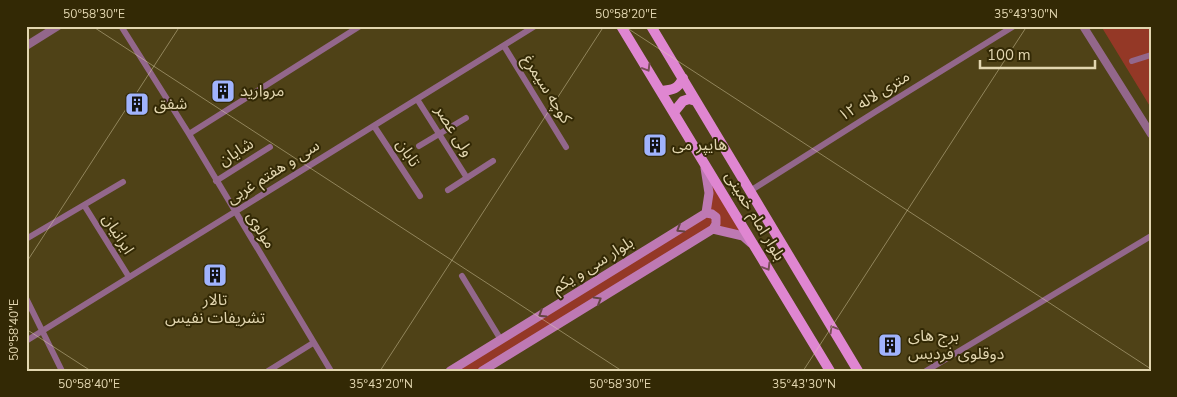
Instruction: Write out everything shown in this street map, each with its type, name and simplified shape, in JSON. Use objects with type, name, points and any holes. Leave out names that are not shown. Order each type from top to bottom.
[{"type":"main road","name":"بلوار امام خمینی","points":[[622,26],[830,371]]},
{"type":"main road","name":"بلوار امام خمینی","points":[[651,26],[858,371]]},
{"type":"main road","points":[[661,91],[674,89],[679,86],[683,78]]},
{"type":"main road","points":[[674,112],[683,100],[696,101]]},
{"type":"main road","points":[[704,160],[709,194],[706,213],[716,217],[716,224],[713,230],[743,236],[756,248]]},
{"type":"main road","name":"بلوار سی و یکم","points":[[450,371],[706,213]]},
{"type":"main road","name":"بلوار سی و یکم","points":[[482,371],[713,230]]},
{"type":"street","points":[[26,46],[58,26]]},
{"type":"street","name":"مولوی","points":[[121,26],[189,134],[331,371]]},
{"type":"street","points":[[189,134],[360,26]]},
{"type":"street","name":"سی و هفتم غربی","points":[[26,341],[535,26]]},
{"type":"street","name":"۱۲ متری لاله","points":[[750,191],[1014,26]]},
{"type":"street","points":[[1083,26],[1151,134]]},
{"type":"street","name":"کوچه سیمرغ","points":[[504,46],[566,147]]},
{"type":"street","points":[[1132,61],[1151,55]]},
{"type":"street","name":"ولی عصر","points":[[417,99],[467,178]]},
{"type":"street","points":[[419,146],[466,118]]},
{"type":"street","name":"تابان","points":[[374,126],[420,196]]},
{"type":"street","name":"شایان","points":[[216,180],[270,147]]},
{"type":"street","points":[[448,190],[493,161]]},
{"type":"street","name":"ایرانیان","points":[[26,240],[123,182]]},
{"type":"street","name":"ایرانیان","points":[[84,205],[129,277]]},
{"type":"street","points":[[926,371],[1151,236]]},
{"type":"street","points":[[462,276],[501,340]]},
{"type":"street","points":[[26,298],[62,371]]},
{"type":"street","points":[[268,371],[313,343]]},
{"type":"shaded area","points":[[1101,26],[1151,26],[1151,108]]},
{"type":"shaded area","points":[[711,176],[745,234],[718,228],[709,210]]},
{"type":"shaded area","points":[[707,216],[714,218],[714,224],[478,371],[453,371]]},
{"type":"place","name":"مروارید","points":[[223,91]]},
{"type":"place","name":"شفق","points":[[137,104]]},
{"type":"place","name":"هایپر می","points":[[655,145]]},
{"type":"place","name":"تالار تشریفات نفیس","points":[[215,275]]},
{"type":"place","name":"برج های دوقلوی فردیس","points":[[890,345]]}]
